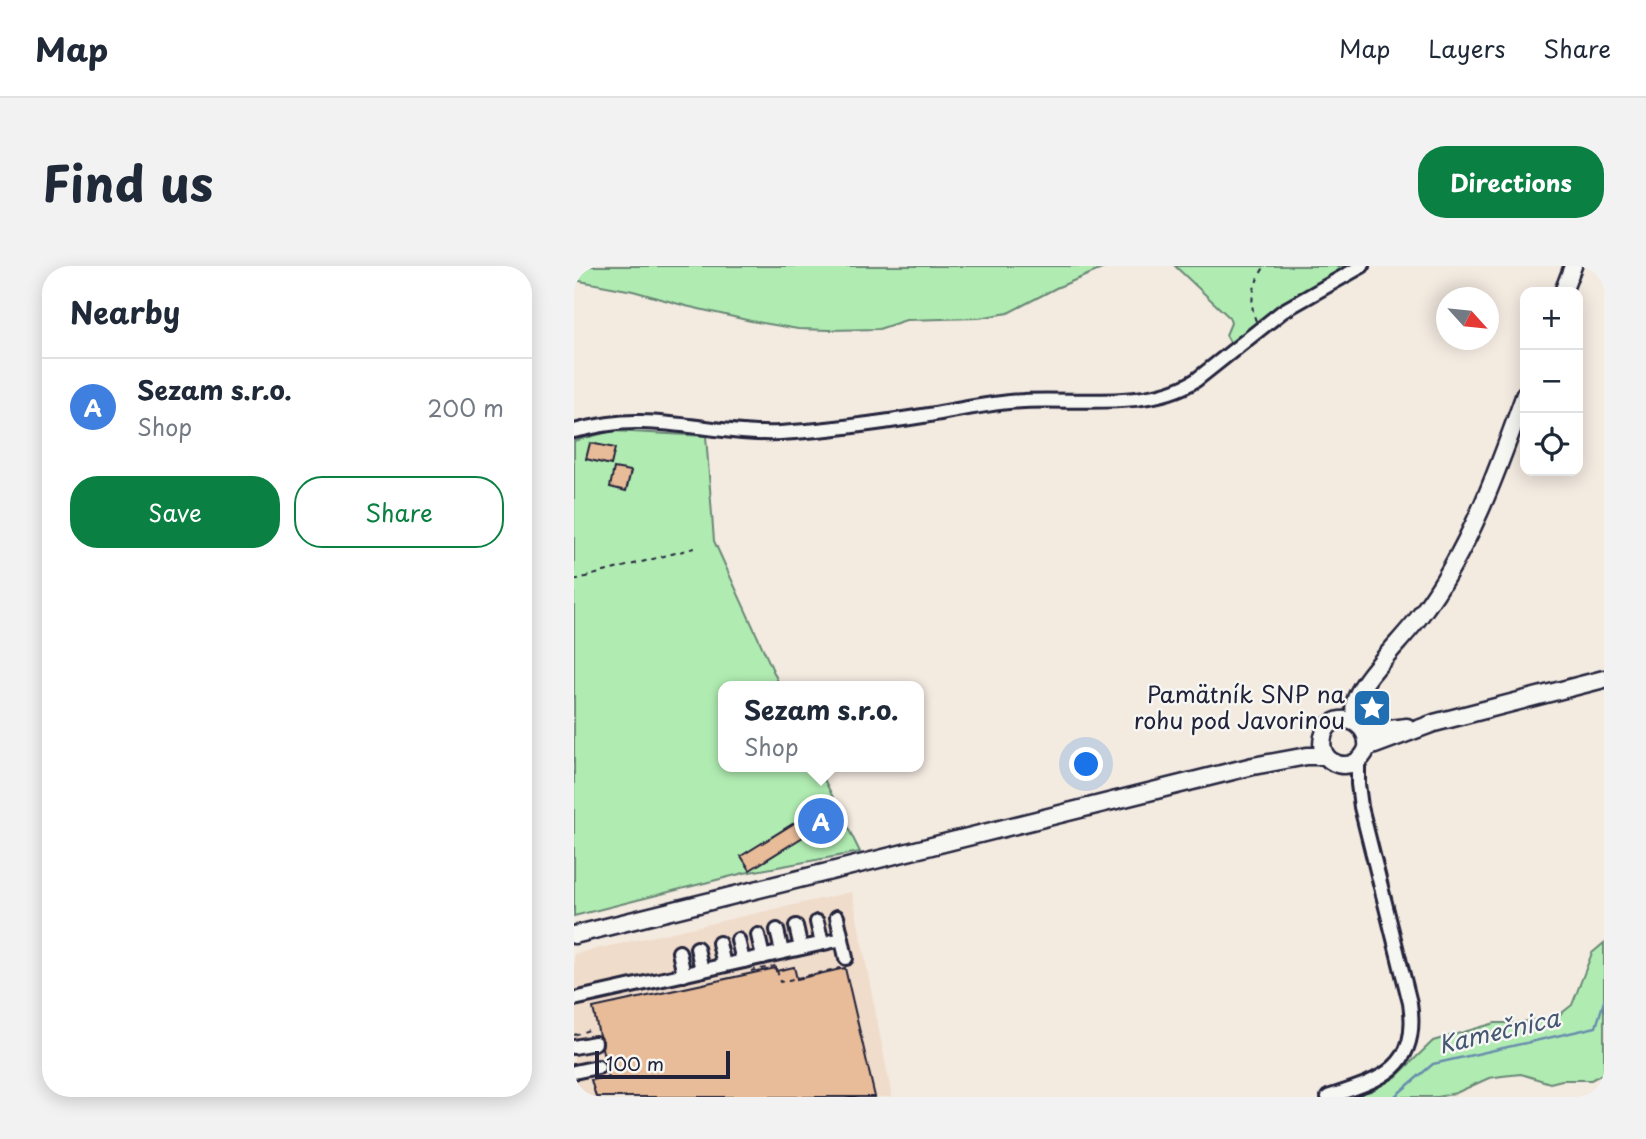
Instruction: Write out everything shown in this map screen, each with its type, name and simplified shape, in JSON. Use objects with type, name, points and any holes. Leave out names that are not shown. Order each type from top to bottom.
[{"type":"main road","points":[[1565,287],[1573,266]]},
{"type":"main road","points":[[1363,755],[1367,738],[1353,710],[1355,701],[1360,690],[1432,600],[1462,550],[1485,500],[1520,407]]},
{"type":"main road","points":[[1332,760],[1323,750],[1323,737],[1327,728],[1335,722],[1350,692],[1387,657]]},
{"type":"main road","points":[[1335,722],[1350,720],[1373,731],[1434,723],[1604,679]]},
{"type":"main road","points":[[574,935],[1253,766],[1307,755],[1349,765],[1363,755],[1434,723]]},
{"type":"main road","points":[[1253,766],[1304,749],[1323,737]]},
{"type":"street","points":[[574,431],[615,423],[641,422],[735,432],[779,433],[916,417],[1000,402],[1119,399],[1159,395],[1181,389],[1196,380],[1283,311],[1362,266]]},
{"type":"street","points":[[1328,1097],[1375,1082],[1384,1076],[1402,1057],[1412,1031],[1410,1003],[1361,807],[1358,784],[1363,755]]},
{"type":"street","points":[[1332,760],[1351,782],[1361,807]]},
{"type":"street","points":[[837,917],[847,962]]},
{"type":"street","points":[[817,922],[822,943]]},
{"type":"street","points":[[796,926],[801,948]]},
{"type":"street","points":[[777,930],[782,952]]},
{"type":"street","points":[[758,935],[763,957]]},
{"type":"street","points":[[574,999],[724,965],[747,966],[763,957],[842,939]]},
{"type":"street","points":[[738,940],[747,966]]},
{"type":"street","points":[[719,943],[724,965]]},
{"type":"street","points":[[697,948],[702,970]]},
{"type":"street","points":[[678,953],[684,975]]},
{"type":"street","points":[[574,1047],[595,1043]]},
{"type":"street","points":[[574,1072],[598,1067]]},
{"type":"path","points":[[1260,328],[1252,310],[1252,302],[1254,290],[1265,266]]},
{"type":"path","points":[[574,580],[698,547]]},
{"type":"path","points":[[747,966],[776,966],[780,982],[847,962]]},
{"type":"path","points":[[574,1035],[592,1029]]},
{"type":"shaded area","points":[[852,892],[892,1097],[574,1097],[574,954]]},
{"type":"green space","points":[[574,266],[1109,266],[1056,288],[1008,313],[979,318],[906,320],[879,329],[829,330],[798,329],[751,321],[633,291],[574,280]]},
{"type":"green space","points":[[1175,266],[1345,266],[1281,303],[1231,344],[1226,335],[1231,323],[1229,317]]},
{"type":"green space","points":[[612,431],[706,436],[714,541],[778,681],[718,681],[718,772],[820,772],[860,852],[744,873],[574,916],[574,441]]},
{"type":"green space","points":[[1604,943],[1604,1073],[1591,1080],[1562,1080],[1550,1083],[1521,1074],[1502,1076],[1489,1078],[1456,1093],[1438,1097],[1345,1097],[1371,1091],[1396,1077],[1433,1041],[1495,1023],[1516,1023],[1558,1016],[1572,1005],[1592,953]]},
{"type":"building","points":[[590,443],[615,448],[611,465],[586,459]]},
{"type":"building","points":[[614,468],[631,471],[626,491],[610,487]]},
{"type":"building","points":[[825,804],[840,829],[826,838],[819,827],[750,870],[741,856]]},
{"type":"building","points":[[794,967],[797,979],[845,968],[875,1097],[596,1097],[591,1080],[608,1077],[603,1041],[593,1008],[776,968],[776,971]]},
{"type":"waterway","name":"Kamečnica","points":[[1394,1097],[1433,1064],[1596,1027],[1604,1001]]},
{"type":"place","name":"Pamätník SNP na rohu pod Javorinou","points":[[1372,708]]},
{"type":"place","name":"Sezam s.r.o.","points":[[821,821]]}]
